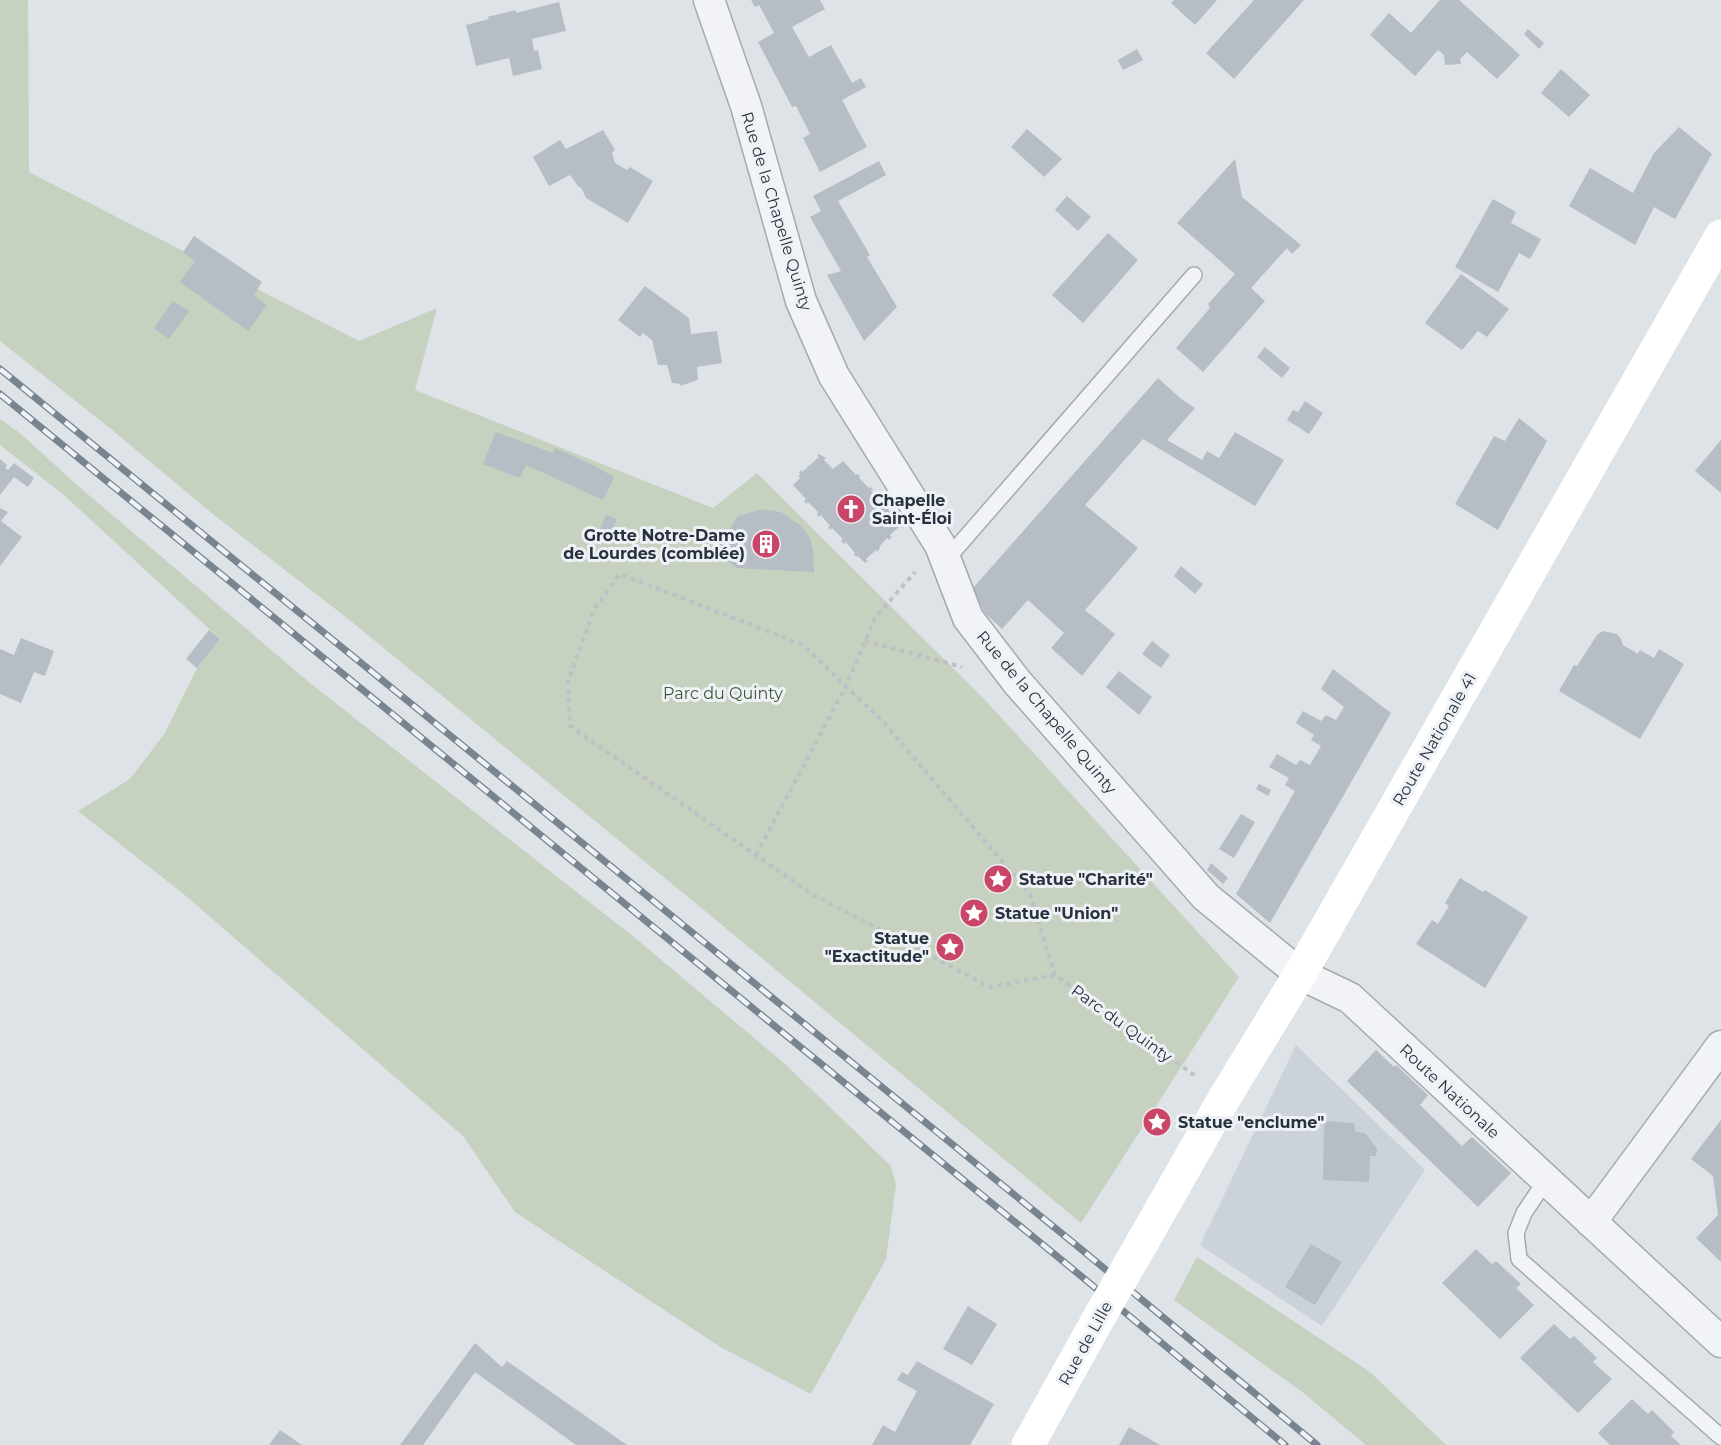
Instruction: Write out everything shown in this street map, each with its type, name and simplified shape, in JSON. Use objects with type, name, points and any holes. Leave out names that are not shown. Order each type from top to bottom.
[{"type":"main road","name":"Route Nationale 41","points":[[1143,1241],[1235,1079],[1300,974],[1721,236]]},
{"type":"main road","name":"Rue de Lille","points":[[1028,1445],[1143,1241]]},
{"type":"street","name":"Rue de la Chapelle Quinty","points":[[709,0],[746,106],[801,301],[834,376],[940,545],[968,618],[1017,682],[1206,897],[1300,974]]},
{"type":"street","name":"Route Nationale","points":[[1300,974],[1350,998],[1721,1342]]},
{"type":"street","points":[[1591,1222],[1721,1046]]},
{"type":"lane","points":[[946,560],[1194,275]]},
{"type":"lane","points":[[1546,1180],[1524,1213],[1516,1233],[1518,1259],[1721,1437]]},
{"type":"path","name":"Parc du Quinty","points":[[1055,975],[990,987],[812,894],[570,726],[568,681],[595,608],[620,574],[803,645],[885,724],[1030,894],[1055,975],[1189,1071]]},
{"type":"path","points":[[756,855],[846,686],[875,618],[895,594]]},
{"type":"path","points":[[866,641],[963,667]]},
{"type":"shaded area","points":[[1296,1045],[1425,1170],[1322,1326],[1200,1245]]},
{"type":"green space","name":"Parc du Quinty","points":[[0,0],[28,0],[29,172],[359,341],[437,308],[415,390],[713,508],[757,473],[986,701],[1239,977],[1081,1223],[347,618],[214,515],[0,341]]},
{"type":"green space","points":[[0,419],[20,433],[77,485],[310,683],[634,937],[785,1064],[891,1166],[896,1185],[886,1259],[811,1394],[722,1348],[515,1212],[463,1136],[186,896],[78,811],[130,779],[165,733],[197,668],[220,639],[65,496],[0,445]]},
{"type":"green space","points":[[1197,1257],[1370,1372],[1446,1445],[1366,1445],[1301,1391],[1174,1300]]},
{"type":"building","points":[[751,0],[820,0],[825,9],[792,27],[809,57],[831,45],[852,83],[861,78],[866,87],[842,100],[867,147],[820,172],[803,138],[810,134],[796,106],[792,107],[758,42],[774,33],[759,5],[755,7]]},
{"type":"building","points":[[1174,0],[1217,0],[1195,25],[1171,3]]},
{"type":"building","points":[[1254,0],[1304,0],[1234,79],[1206,53]]},
{"type":"building","points":[[1440,0],[1459,0],[1520,55],[1497,79],[1467,52],[1460,59],[1461,64],[1445,65],[1444,55],[1438,50],[1415,76],[1370,35],[1389,13],[1411,33]]},
{"type":"building","points":[[559,2],[566,31],[532,39],[534,51],[538,50],[542,69],[513,76],[509,58],[476,66],[466,25],[489,19],[487,17],[516,10],[516,13]]},
{"type":"building","points":[[1528,29],[1544,43],[1539,49],[1524,34]]},
{"type":"building","points":[[1137,49],[1143,60],[1123,70],[1118,60]]},
{"type":"building","points":[[1561,69],[1590,95],[1569,117],[1541,93]]},
{"type":"building","points":[[1679,127],[1712,154],[1675,219],[1654,207],[1635,245],[1569,206],[1590,168],[1633,193],[1654,153]]},
{"type":"building","points":[[1027,129],[1062,159],[1044,177],[1011,147]]},
{"type":"building","points":[[603,130],[615,150],[612,153],[615,163],[627,170],[630,167],[653,181],[628,223],[586,198],[581,187],[570,175],[549,186],[533,157],[560,140],[566,149]]},
{"type":"building","points":[[1235,159],[1242,197],[1301,245],[1292,254],[1287,248],[1251,288],[1265,301],[1203,372],[1176,348],[1210,308],[1208,304],[1235,274],[1177,223]]},
{"type":"building","points":[[879,161],[886,175],[838,201],[870,255],[867,257],[897,307],[864,341],[827,275],[841,271],[810,217],[821,211],[813,196]]},
{"type":"building","points":[[1067,196],[1091,217],[1078,231],[1055,210]]},
{"type":"building","points":[[1493,199],[1516,212],[1511,223],[1541,239],[1530,259],[1519,253],[1498,292],[1455,267]]},
{"type":"building","points":[[1108,233],[1138,260],[1083,323],[1052,295]]},
{"type":"building","points":[[194,236],[262,282],[254,295],[267,305],[248,331],[180,282],[195,261],[183,252]]},
{"type":"building","points":[[1461,274],[1509,309],[1487,337],[1478,331],[1462,350],[1425,323]]},
{"type":"building","points":[[645,286],[689,318],[691,334],[717,331],[722,363],[697,367],[698,380],[680,386],[681,384],[672,383],[667,365],[658,365],[652,340],[643,333],[640,337],[618,320]]},
{"type":"building","points":[[173,301],[189,311],[169,339],[154,328]]},
{"type":"building","points":[[1265,347],[1290,368],[1282,378],[1257,357]]},
{"type":"building","points":[[1158,378],[1195,408],[1167,440],[1202,460],[1207,451],[1219,458],[1235,432],[1284,460],[1255,506],[1143,439],[1085,505],[1138,548],[1085,610],[1115,634],[1082,676],[1051,648],[1064,633],[1028,600],[1002,629],[984,612],[973,588]]},
{"type":"building","points":[[1305,401],[1323,413],[1309,434],[1287,420],[1293,410],[1298,412]]},
{"type":"building","points":[[1519,418],[1547,441],[1498,530],[1455,504],[1494,436],[1505,441]]},
{"type":"building","points":[[496,432],[553,453],[555,448],[614,477],[603,500],[526,465],[520,478],[483,464]]},
{"type":"building","points":[[1721,440],[1721,493],[1695,471]]},
{"type":"building","name":"Chapelle Saint-Éloi","points":[[819,454],[826,458],[824,460],[833,469],[843,461],[856,475],[860,476],[859,478],[869,488],[871,487],[873,490],[871,491],[881,502],[883,501],[884,505],[899,518],[897,519],[904,526],[902,528],[900,526],[890,535],[892,537],[889,540],[887,538],[877,552],[876,550],[866,559],[868,561],[865,563],[854,555],[855,553],[846,542],[844,544],[841,541],[843,539],[832,528],[830,530],[828,527],[830,526],[821,515],[819,517],[817,515],[818,512],[808,502],[806,504],[804,501],[806,499],[793,485],[800,478],[799,472],[819,457],[817,456]]},
{"type":"building","points":[[0,459],[7,465],[5,468],[8,470],[14,463],[34,478],[28,487],[14,477],[0,495]]},
{"type":"building","points":[[0,508],[8,512],[1,521],[22,537],[0,566]]},
{"type":"building","name":"Grotte Notre-Dame de Lourdes (comblée)","points":[[762,509],[781,512],[806,532],[813,550],[814,574],[812,572],[737,568],[723,557],[717,549],[738,516]]},
{"type":"building","points":[[606,515],[617,519],[610,536],[599,531]]},
{"type":"building","points":[[1181,566],[1203,584],[1195,594],[1174,576]]},
{"type":"building","points":[[209,630],[220,639],[197,668],[186,659]]},
{"type":"building","points":[[1603,631],[1617,634],[1623,645],[1638,654],[1640,650],[1654,658],[1659,649],[1684,664],[1640,739],[1559,691],[1574,665],[1577,666],[1597,635]]},
{"type":"building","points":[[21,638],[54,651],[45,676],[34,672],[21,703],[0,694],[0,649],[14,655]]},
{"type":"building","points":[[1152,641],[1170,655],[1161,668],[1142,654]]},
{"type":"building","points":[[1333,669],[1391,713],[1270,923],[1236,894],[1295,791],[1285,785],[1289,778],[1269,767],[1277,754],[1296,765],[1300,760],[1310,765],[1321,746],[1311,740],[1314,735],[1296,723],[1303,711],[1321,721],[1326,715],[1336,720],[1344,707],[1321,689]]},
{"type":"building","points":[[1119,671],[1152,697],[1139,715],[1106,687]]},
{"type":"building","points":[[1259,784],[1271,790],[1268,796],[1256,789]]},
{"type":"building","points":[[1241,814],[1255,822],[1234,858],[1219,849]]},
{"type":"building","points":[[1211,863],[1228,878],[1223,884],[1207,870]]},
{"type":"building","points":[[1460,878],[1483,892],[1485,890],[1528,917],[1485,988],[1416,944],[1432,920],[1438,924],[1449,906],[1445,903]]},
{"type":"building","points":[[1376,1050],[1428,1095],[1420,1105],[1462,1146],[1472,1137],[1511,1173],[1478,1207],[1347,1081]]},
{"type":"building","points":[[1721,1120],[1721,1262],[1696,1238],[1718,1215],[1713,1176],[1691,1159]]},
{"type":"building","points":[[1324,1121],[1354,1123],[1355,1131],[1366,1134],[1377,1149],[1376,1156],[1370,1156],[1369,1182],[1323,1180]]},
{"type":"building","points":[[1311,1244],[1342,1262],[1315,1305],[1285,1287]]},
{"type":"building","points":[[1476,1249],[1492,1264],[1496,1261],[1521,1284],[1516,1288],[1534,1305],[1500,1339],[1442,1283]]},
{"type":"building","points":[[968,1306],[997,1324],[972,1365],[943,1349]]},
{"type":"building","points":[[1554,1324],[1570,1339],[1574,1336],[1597,1358],[1593,1362],[1612,1379],[1578,1413],[1520,1358]]},
{"type":"building","points":[[475,1343],[502,1367],[507,1361],[627,1445],[576,1445],[475,1372],[423,1445],[400,1445]]},
{"type":"building","points":[[917,1361],[994,1404],[970,1445],[872,1445],[883,1425],[895,1432],[917,1391],[897,1380],[902,1372],[908,1375]]},
{"type":"building","points":[[1632,1399],[1648,1414],[1652,1410],[1674,1432],[1671,1436],[1681,1445],[1610,1445],[1598,1433]]},
{"type":"building","points":[[1129,1427],[1160,1445],[1119,1445]]},
{"type":"building","points":[[280,1430],[302,1445],[269,1445]]},
{"type":"railway","points":[[0,369],[1076,1245],[1317,1445]]},
{"type":"railway","points":[[0,394],[1285,1445]]},
{"type":"place","name":"Chapelle Saint-Éloi","points":[[851,509]]},
{"type":"place","name":"Grotte Notre-Dame de Lourdes (comblée)","points":[[766,544]]},
{"type":"place","name":"Statue \"Charité\"","points":[[998,879]]},
{"type":"place","name":"Statue \"Union\"","points":[[974,913]]},
{"type":"place","name":"Statue \"Exactitude\"","points":[[950,947]]},
{"type":"place","name":"Statue \"enclume\"","points":[[1157,1122]]}]
